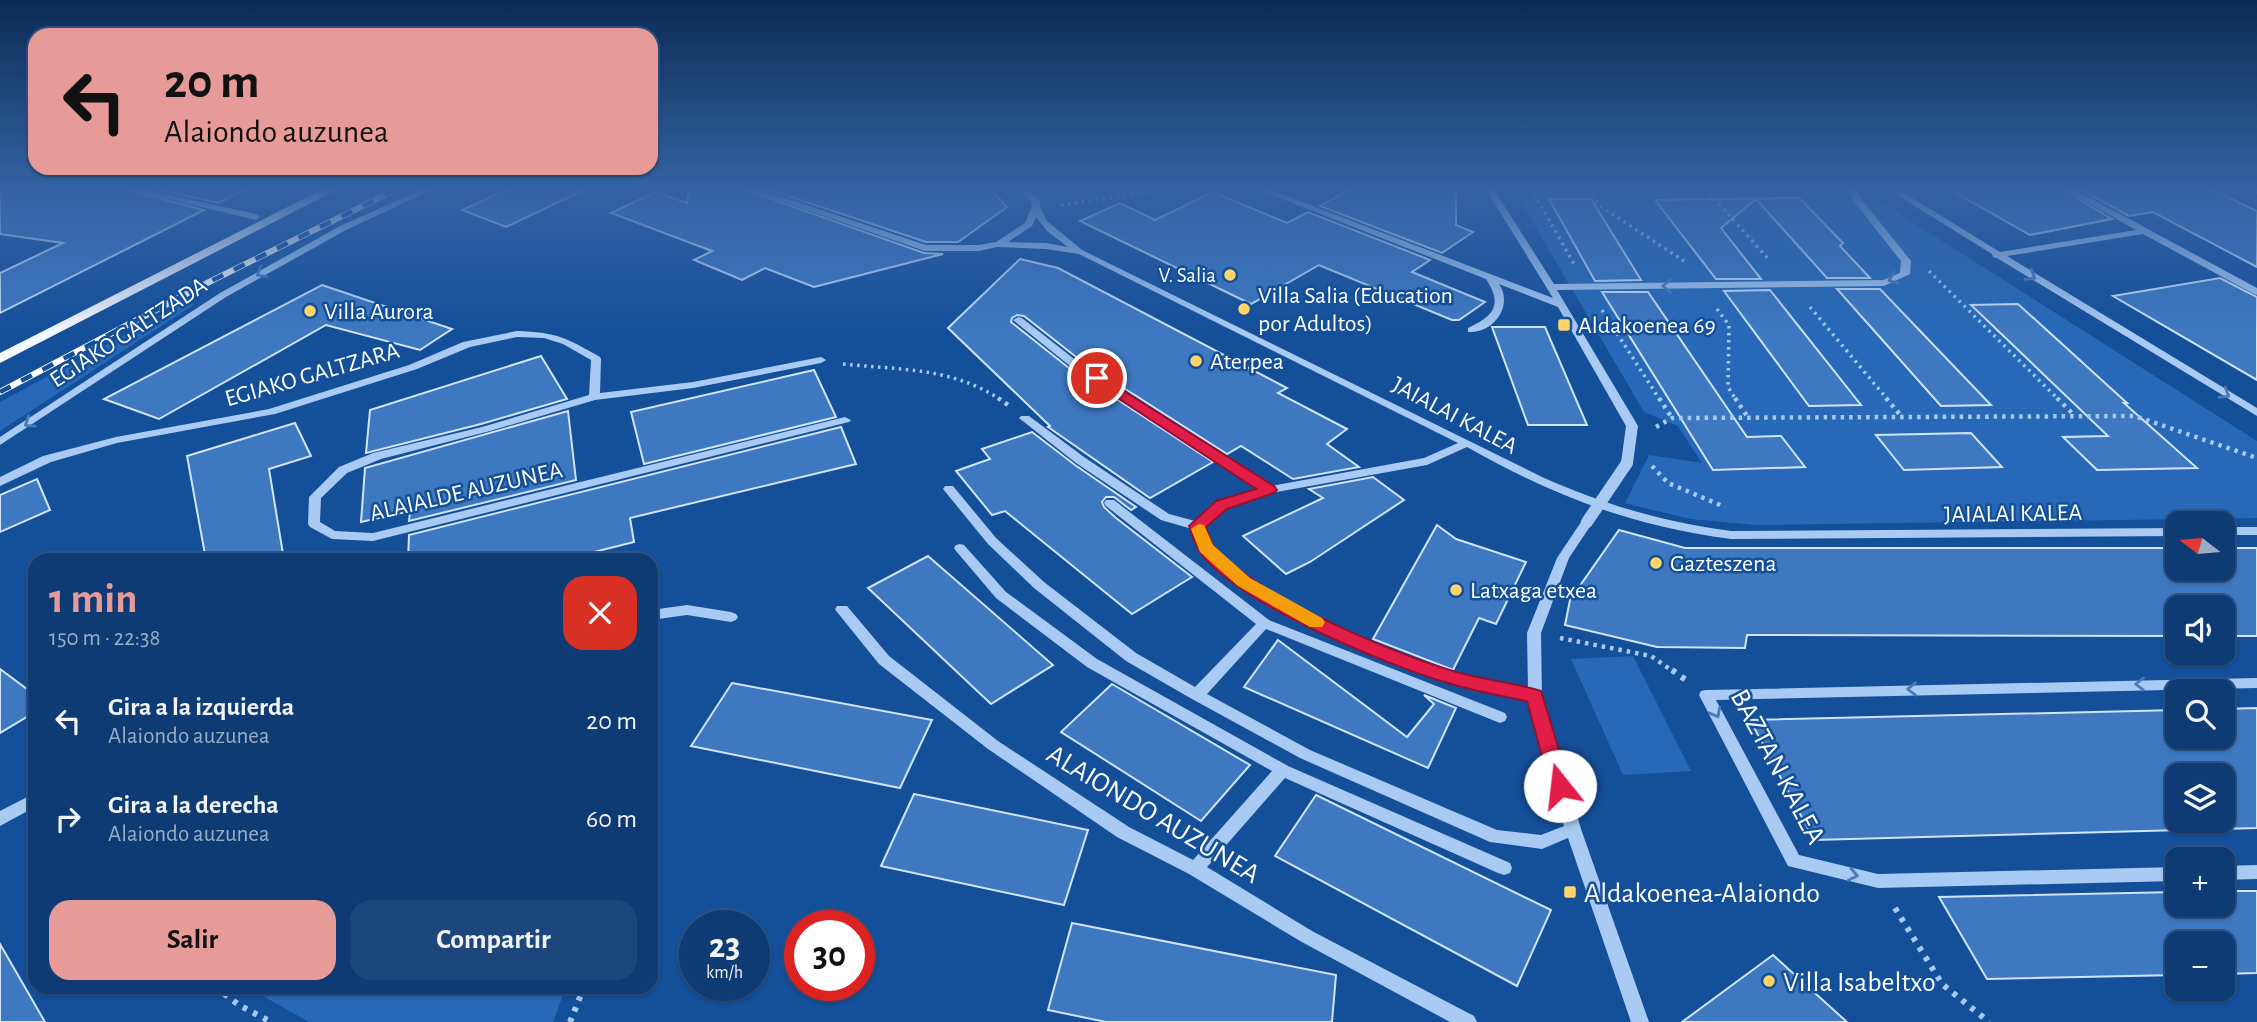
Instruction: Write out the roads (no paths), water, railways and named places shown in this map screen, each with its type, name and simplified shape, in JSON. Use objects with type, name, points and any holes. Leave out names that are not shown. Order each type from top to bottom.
[{"type":"main road","points":[[0,346],[219,236]]},
{"type":"main road","points":[[0,359],[241,236]]},
{"type":"street","name":"EGIAKO GALTZADA","points":[[0,442],[223,295],[329,236]]},
{"type":"street","name":"JAIALAI KALEA","points":[[888,236],[925,248],[979,248],[997,244],[1046,246],[1081,252],[1467,443],[1516,471],[1560,491],[1661,523],[1731,536],[2165,532]]},
{"type":"street","points":[[997,244],[1011,236]]},
{"type":"street","points":[[1058,236],[1081,252]]},
{"type":"street","points":[[1381,236],[1562,305]]},
{"type":"street","points":[[1519,236],[1632,426],[1627,463],[1563,558],[1534,634],[1535,696],[1573,829],[1640,1022]]},
{"type":"street","points":[[1551,287],[1884,283],[1905,274],[1906,261],[1886,236]]},
{"type":"street","points":[[1965,236],[2257,413]]},
{"type":"street","points":[[1996,255],[2116,236]]},
{"type":"street","points":[[2154,236],[2257,292]]},
{"type":"street","points":[[1472,330],[1489,322],[1500,307],[1499,290],[1490,278]]},
{"type":"street","points":[[1018,320],[1074,364],[1269,490]]},
{"type":"street","name":"EGIAKO GALTZARA","points":[[0,482],[47,459],[116,440],[271,412],[413,366],[467,344],[517,334],[545,335],[567,342],[596,359],[594,397]]},
{"type":"street","name":"ALAIALDE AUZUNEA","points":[[821,360],[693,385],[594,397],[486,429],[377,456],[343,470],[315,497],[314,524],[332,535],[373,537],[845,420]]},
{"type":"street","points":[[1025,418],[1080,460],[1165,517],[1197,526]]},
{"type":"street","points":[[1197,526],[1222,505],[1269,490],[1427,461],[1467,443]]},
{"type":"street","points":[[949,489],[992,541],[1039,585],[1131,657],[1196,695],[1305,754],[1496,837],[1542,842],[1573,829]]},
{"type":"street","points":[[1110,503],[1264,623],[1500,718]]},
{"type":"street","points":[[1197,526],[1206,548],[1244,582],[1302,616],[1384,653],[1451,678],[1535,696]]},
{"type":"street","points":[[2235,531],[2257,531]]},
{"type":"street","points":[[960,548],[1002,595],[1092,663],[1283,770],[1504,868]]},
{"type":"street","name":"ALAIONDO AUZUNEA","points":[[842,609],[884,660],[993,745],[1123,832],[1195,869],[1306,936],[1468,1022]]},
{"type":"street","points":[[658,614],[687,610],[731,617]]},
{"type":"street","points":[[1196,695],[1264,623]]},
{"type":"street","name":"BAZTAN KALEA","points":[[2165,874],[1878,881],[1794,861],[1706,695],[2257,683]]},
{"type":"street","points":[[1195,869],[1283,770]]},
{"type":"street","points":[[0,819],[28,803]]},
{"type":"street","points":[[2235,873],[2257,872]]},
{"type":"railway","points":[[0,392],[303,236]]},
{"type":"place","name":"V. Salia","points":[[1230,275]]},
{"type":"place","name":"Villa Salia (Education por Adultos)","points":[[1244,309]]},
{"type":"place","name":"Villa Aurora","points":[[310,311]]},
{"type":"place","name":"Aldakoenea 69","points":[[1564,325]]},
{"type":"place","name":"Aterpea","points":[[1196,361]]},
{"type":"place","name":"Gazteszena","points":[[1656,563]]},
{"type":"place","name":"Latxaga etxea","points":[[1456,590]]},
{"type":"place","name":"Aldakoenea-Alaiondo","points":[[1570,892]]},
{"type":"place","name":"Villa Isabeltxo","points":[[1769,981]]}]
